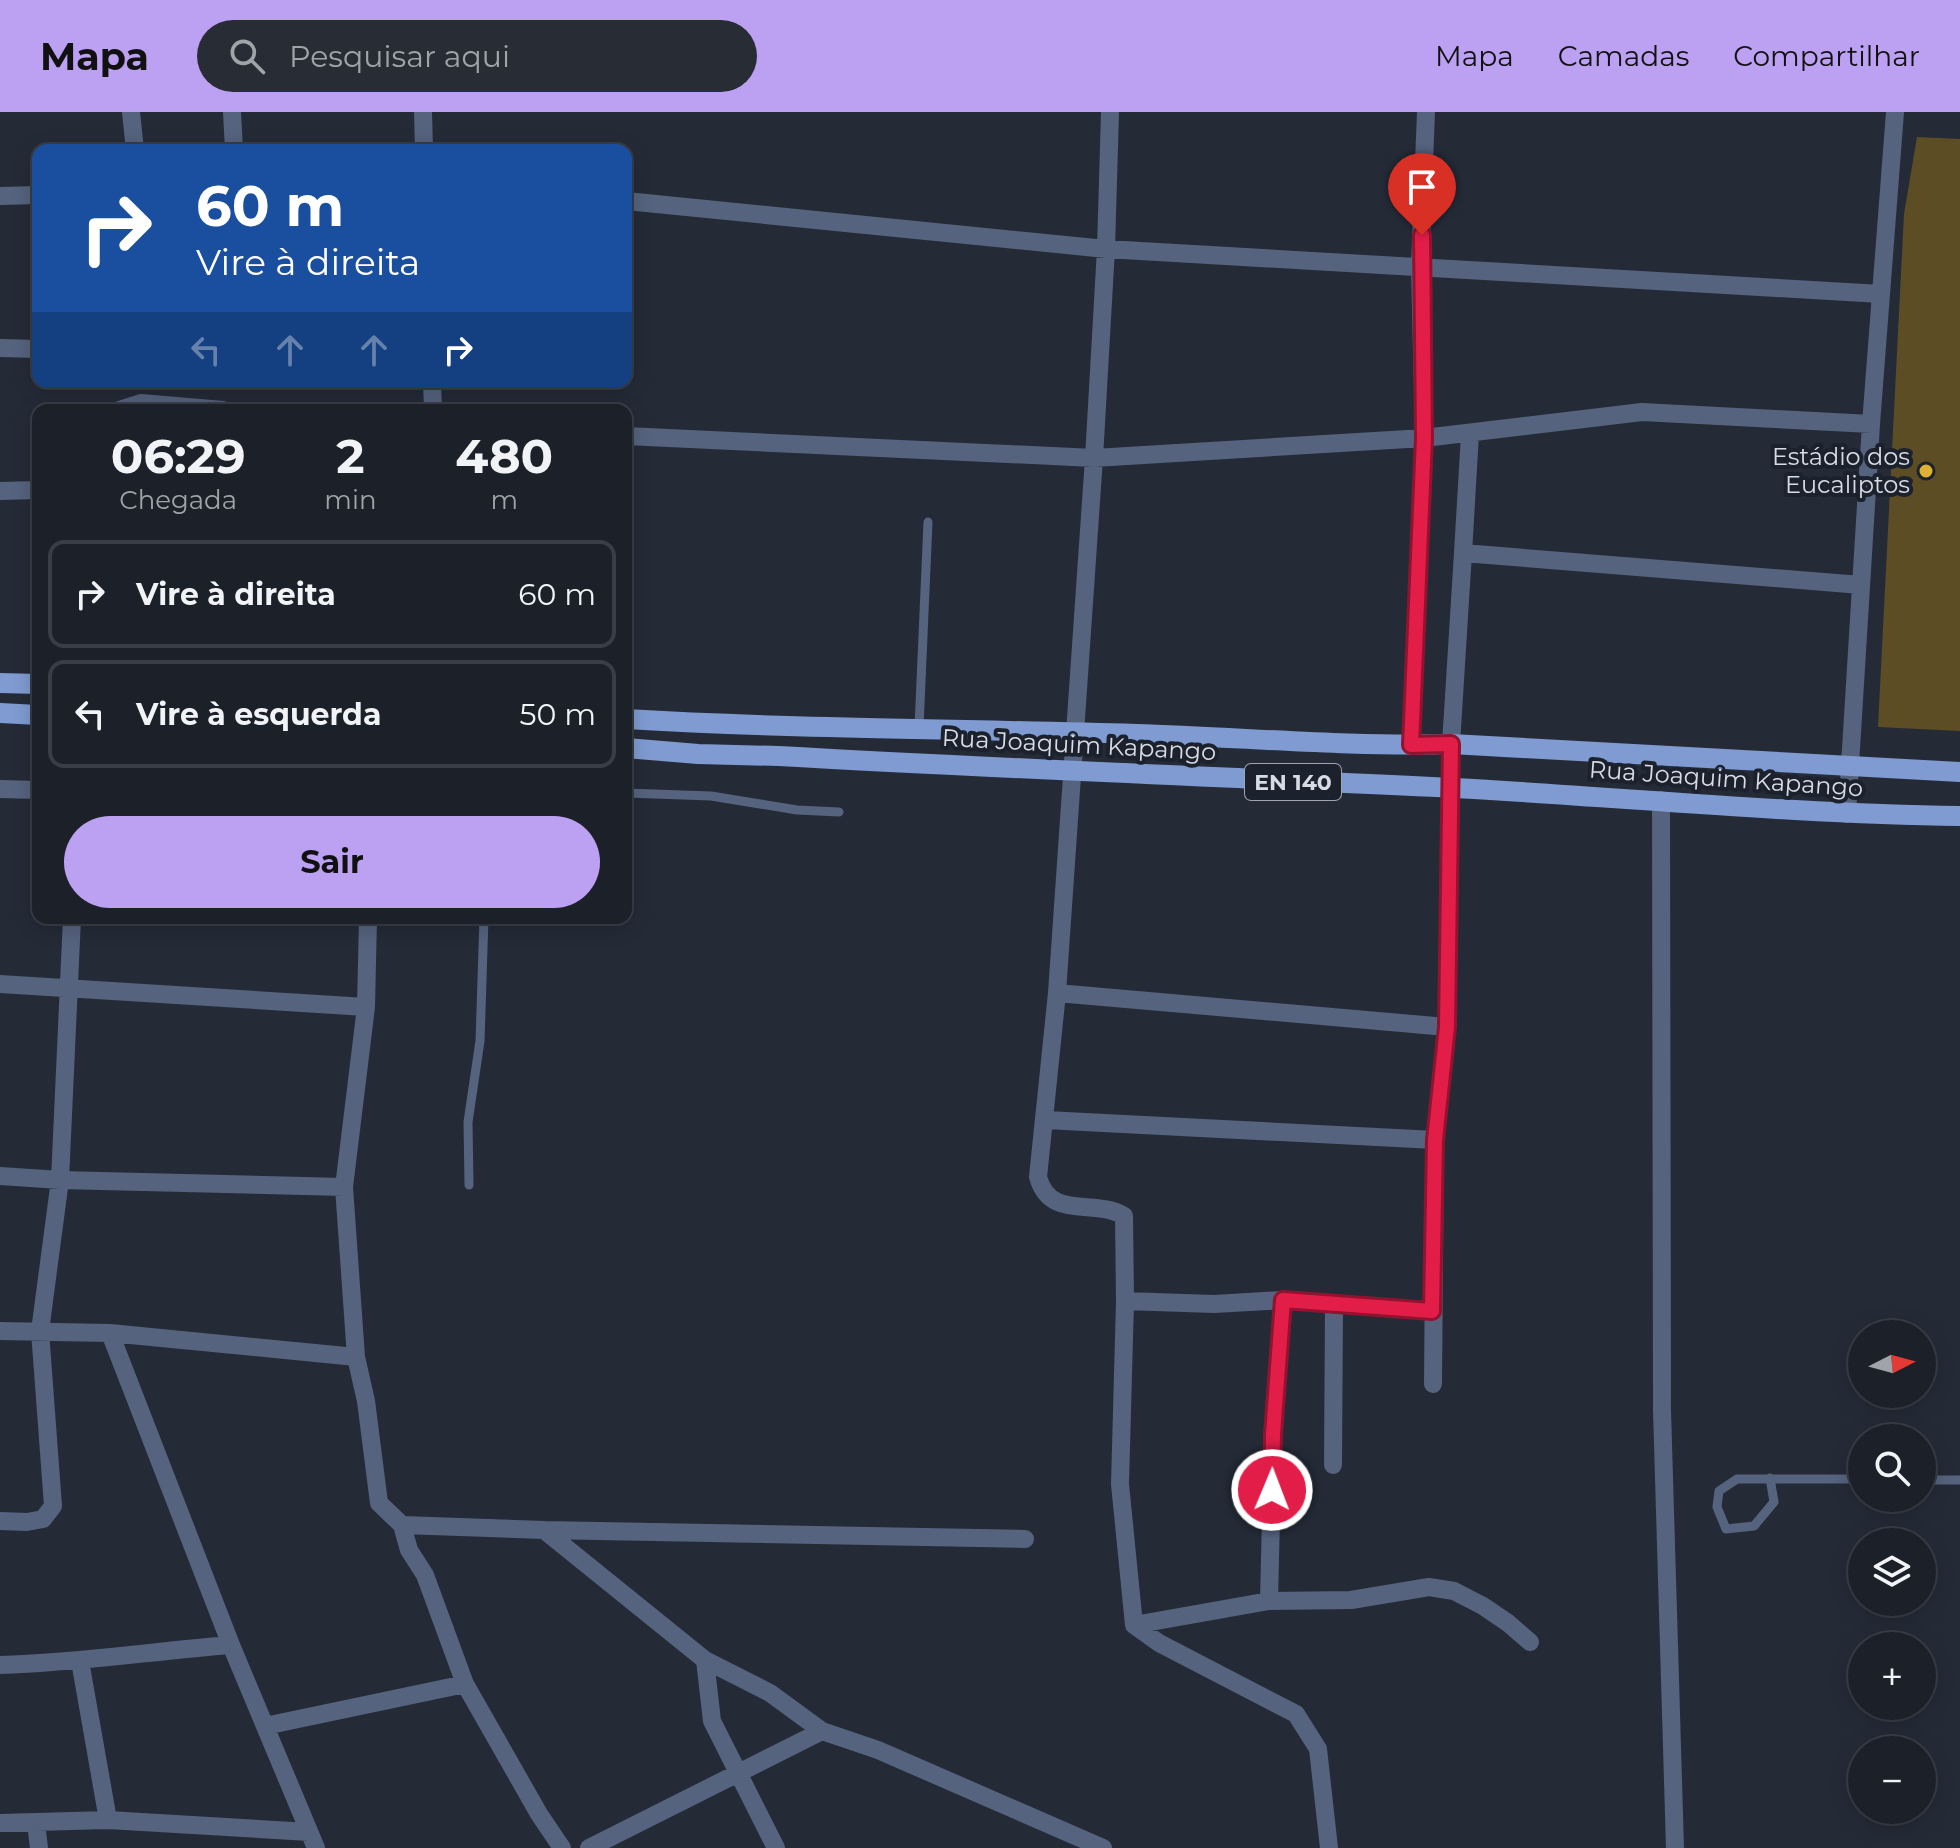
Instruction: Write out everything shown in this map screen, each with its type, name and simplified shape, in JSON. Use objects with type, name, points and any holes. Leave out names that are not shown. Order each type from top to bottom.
[{"type":"main road","points":[[0,683],[32,684]]},
{"type":"main road","points":[[0,713],[32,715]]},
{"type":"main road","name":"Rua Joaquim Kapango","points":[[632,719],[1451,744],[1960,772]]},
{"type":"main road","name":"Rua Joaquim Kapango","points":[[632,748],[1450,788],[1847,814],[1960,816]]},
{"type":"street","points":[[131,112],[134,144]]},
{"type":"street","points":[[232,112],[234,144]]},
{"type":"street","points":[[423,112],[424,144]]},
{"type":"street","points":[[1110,112],[1106,249],[1073,770],[1057,993],[1038,1177],[1048,1197],[1072,1207],[1114,1211],[1124,1216],[1120,1484],[1134,1625],[1159,1643],[1296,1714],[1318,1749],[1329,1848]]},
{"type":"street","points":[[1411,745],[1424,438],[1420,266],[1426,112]]},
{"type":"street","points":[[1847,814],[1871,424],[1895,112]]},
{"type":"street","points":[[0,196],[32,195]]},
{"type":"street","points":[[632,202],[1106,249],[1881,294]]},
{"type":"street","points":[[0,348],[32,349]]},
{"type":"street","points":[[632,436],[1094,458],[1424,438],[1642,412],[1871,424]]},
{"type":"street","points":[[1433,1384],[1435,1140],[1447,1027],[1451,744],[1470,434]]},
{"type":"street","points":[[0,491],[32,490]]},
{"type":"street","points":[[1463,553],[1861,585]]},
{"type":"street","points":[[0,789],[32,790]]},
{"type":"street","points":[[1661,800],[1662,1410],[1675,1848]]},
{"type":"street","points":[[0,1521],[43,1519],[53,1506],[40,1331],[60,1180],[72,924]]},
{"type":"street","points":[[368,924],[366,1007],[344,1187],[356,1357],[366,1401],[379,1503],[402,1525],[404,1537],[425,1575],[465,1684],[539,1814],[562,1848]]},
{"type":"street","points":[[0,984],[366,1007]]},
{"type":"street","points":[[1057,993],[1447,1027]]},
{"type":"street","points":[[1046,1120],[1435,1140]]},
{"type":"street","points":[[0,1176],[344,1187]]},
{"type":"street","points":[[1125,1301],[1214,1304],[1283,1300],[1432,1311]]},
{"type":"street","points":[[1269,1601],[1273,1434],[1283,1300]]},
{"type":"street","points":[[1333,1465],[1334,1306]]},
{"type":"street","points":[[0,1331],[110,1333],[356,1357]]},
{"type":"street","points":[[0,1823],[108,1820],[312,1840],[231,1645],[110,1333]]},
{"type":"street","points":[[402,1525],[1025,1539]]},
{"type":"street","points":[[544,1530],[705,1660],[770,1693],[822,1731],[878,1750],[1103,1848]]},
{"type":"street","points":[[1134,1625],[1269,1601],[1351,1600],[1429,1587],[1454,1591],[1483,1606],[1530,1642]]},
{"type":"street","points":[[0,1665],[80,1661],[149,1651],[231,1645]]},
{"type":"street","points":[[705,1660],[712,1721],[776,1848]]},
{"type":"street","points":[[80,1661],[108,1820]]},
{"type":"street","points":[[265,1726],[465,1684]]},
{"type":"street","points":[[589,1848],[822,1731]]},
{"type":"street","points":[[36,1823],[39,1848]]},
{"type":"lane","points":[[919,727],[928,522]]},
{"type":"lane","points":[[632,793],[711,796],[797,810],[839,812]]},
{"type":"lane","points":[[469,1185],[468,1122],[480,1041],[484,924]]},
{"type":"lane","points":[[1770,1478],[1774,1502],[1754,1526],[1726,1529],[1717,1507],[1719,1491],[1737,1479],[1770,1478],[1848,1479]]},
{"type":"lane","points":[[1936,1480],[1960,1480]]},
{"type":"shaded area","name":"Estádio dos Eucaliptos","points":[[1917,137],[1960,139],[1960,731],[1878,727],[1904,214]]},
{"type":"place","name":"Estádio dos Eucaliptos","points":[[1926,471]]},
{"type":"route","points":[[1272,1490],[1283,1300],[1432,1311],[1435,1140],[1447,1027],[1451,744],[1411,745],[1424,438],[1422,235]]}]
